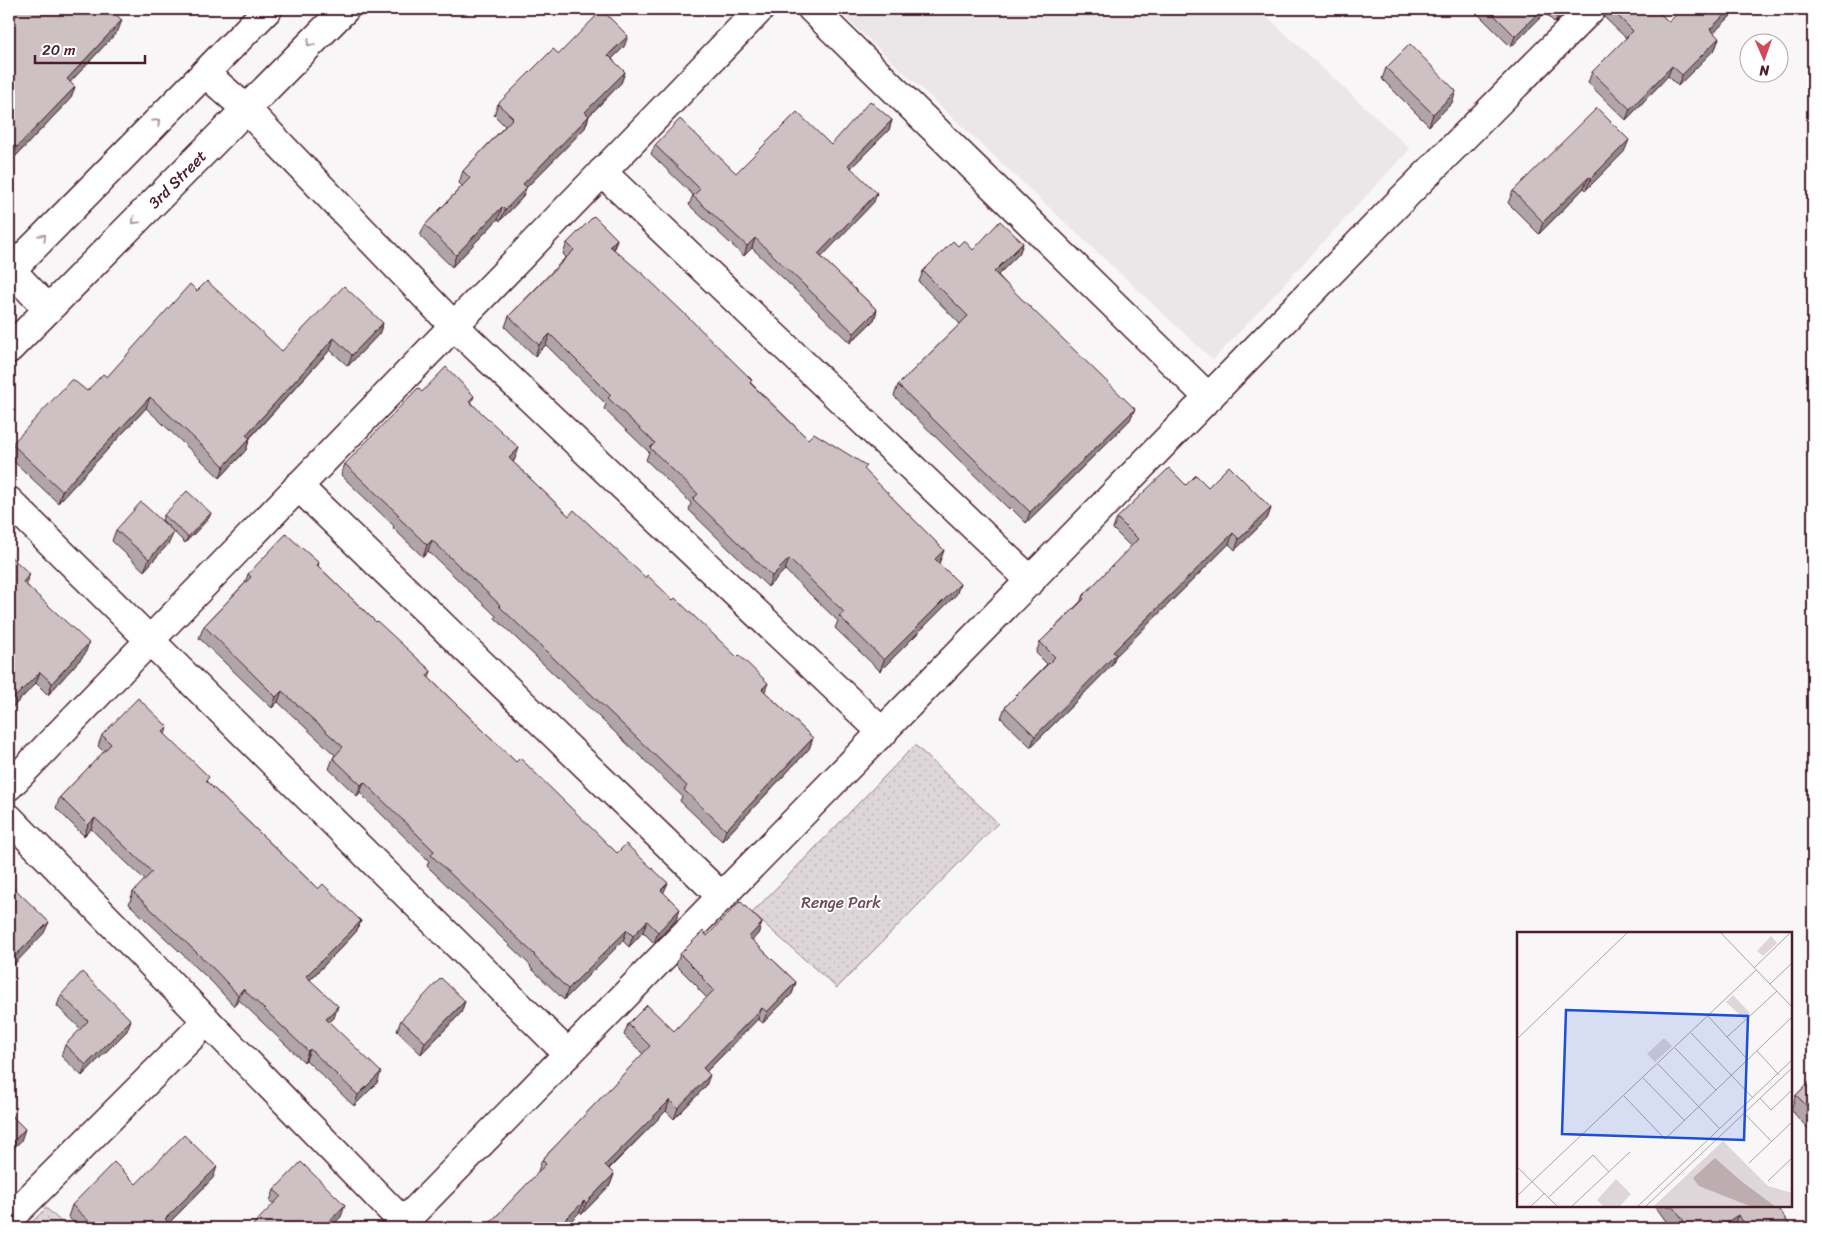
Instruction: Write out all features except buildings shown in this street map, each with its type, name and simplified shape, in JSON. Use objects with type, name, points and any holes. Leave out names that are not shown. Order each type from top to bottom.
[{"type":"street","points":[[48,309],[9,270],[268,9]]},
{"type":"street","name":"3rd Street","points":[[9,349],[345,9]]},
{"type":"street","points":[[9,786],[760,9]]},
{"type":"street","points":[[812,9],[1209,398]]},
{"type":"street","points":[[9,818],[207,1021],[401,1225],[1591,9]]},
{"type":"street","points":[[205,73],[246,109],[454,325],[883,733]]},
{"type":"street","points":[[602,172],[1031,580]]},
{"type":"street","points":[[298,486],[722,897]]},
{"type":"street","points":[[9,501],[568,1054]]},
{"type":"street","points":[[9,1219],[207,1021]]},
{"type":"shaded area","points":[[836,9],[1259,9],[1410,149],[1213,360]]},
{"type":"green space","name":"Renge Park","points":[[915,745],[998,823],[837,988],[752,913]]},
{"type":"green space","points":[[46,1208],[68,1228],[26,1228]]}]
